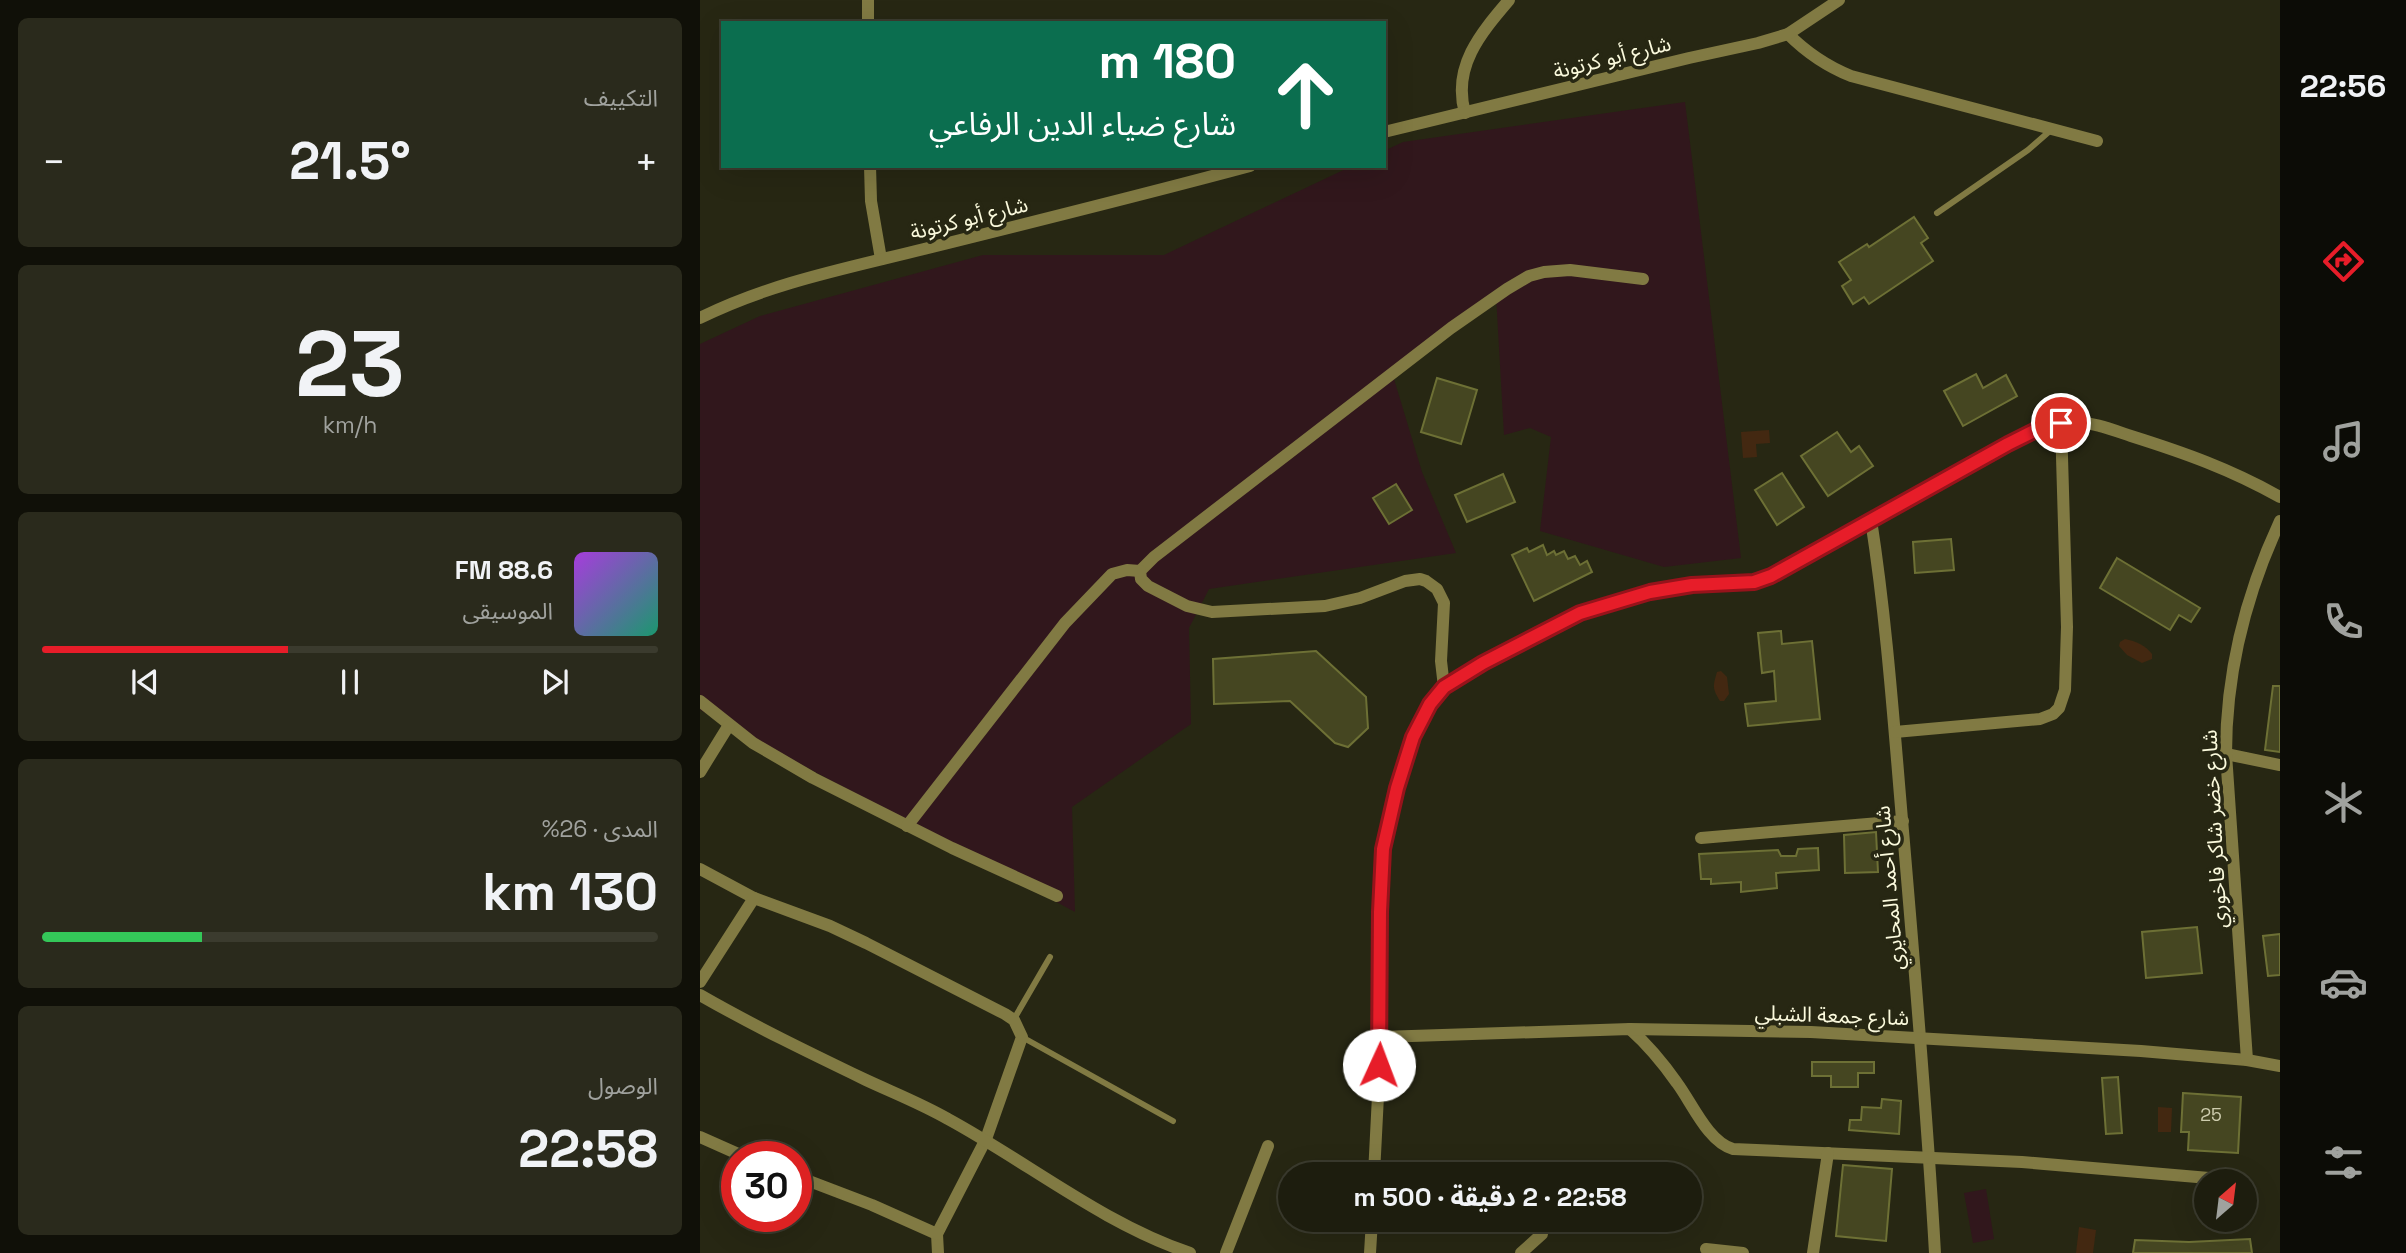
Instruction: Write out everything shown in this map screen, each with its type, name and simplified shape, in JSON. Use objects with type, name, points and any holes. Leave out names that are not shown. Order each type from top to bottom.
[{"type":"street","points":[[868,0],[868,21]]},
{"type":"street","points":[[1465,113],[1460,89],[1467,59],[1508,0]]},
{"type":"street","name":"شارع أبو كرتونة","points":[[1386,132],[1758,43],[1788,34],[1839,0]]},
{"type":"street","points":[[1788,34],[1814,58],[1851,76],[2097,141]]},
{"type":"street","points":[[870,168],[871,201],[881,259]]},
{"type":"street","name":"شارع أبو كرتونة","points":[[700,318],[788,284],[1243,168]]},
{"type":"street","points":[[907,826],[1065,623],[1111,575],[1127,570],[1140,571],[1440,337],[1529,276],[1570,270],[1643,279]]},
{"type":"street","points":[[1375,1162],[1381,1037],[1380,923],[1383,849],[1397,788],[1413,737],[1430,704],[1444,687],[1483,663],[1580,613],[1650,592],[1692,585],[1754,582],[1771,576],[2008,444],[2038,429],[2061,423],[2093,424],[2184,452],[2214,463],[2280,497]]},
{"type":"street","points":[[1895,732],[2040,719],[2053,714],[2063,700],[2067,627],[2061,423]]},
{"type":"street","name":"شارع أحمد المحايري","points":[[1871,520],[1885,619],[1903,821],[1930,1157],[1935,1253]]},
{"type":"street","name":"شارع خضر شاكر فاخوري","points":[[2248,1060],[2226,754],[2228,708],[2240,634],[2259,572],[2280,521]]},
{"type":"street","points":[[1140,571],[1140,579],[1148,586],[1187,606],[1212,612],[1325,606],[1360,598],[1405,581],[1426,581],[1437,589],[1444,603],[1441,644],[1444,687]]},
{"type":"street","points":[[700,701],[729,725],[784,762],[978,861],[1057,896]]},
{"type":"street","points":[[700,772],[729,725]]},
{"type":"street","points":[[2226,754],[2280,765]]},
{"type":"street","points":[[1701,838],[1903,821]]},
{"type":"street","points":[[700,869],[754,898],[830,926],[866,943],[1014,1020],[1022,1037],[986,1139],[937,1234],[938,1253]]},
{"type":"street","points":[[700,982],[754,898]]},
{"type":"street","points":[[700,995],[986,1139],[1136,1232],[1190,1253]]},
{"type":"street","points":[[1630,1029],[1664,1065],[1712,1136],[1732,1149],[1930,1157],[2194,1177]]},
{"type":"street","name":"شارع جمعة الشبلي","points":[[1381,1037],[1630,1029],[1811,1032],[2248,1060],[2280,1066]]},
{"type":"street","points":[[700,1137],[721,1146]]},
{"type":"street","points":[[1226,1253],[1268,1146]]},
{"type":"street","points":[[1813,1253],[1828,1153]]},
{"type":"street","points":[[812,1183],[872,1205],[937,1234]]},
{"type":"street","points":[[1370,1253],[1371,1232]]},
{"type":"street","points":[[1521,1253],[1542,1234]]},
{"type":"street","points":[[1706,1249],[1743,1253]]},
{"type":"lane","points":[[1937,213],[2028,150],[2051,130]]},
{"type":"lane","points":[[1014,1020],[1050,957]]},
{"type":"lane","points":[[1022,1037],[1173,1121]]},
{"type":"shaded area","points":[[1685,102],[1741,558],[1664,567],[1540,531],[1551,437],[1530,428],[1504,435],[1496,295],[1394,379],[1422,472],[1456,553],[1209,589],[1189,628],[1191,724],[1072,807],[1075,912],[700,710],[700,344],[760,316],[983,255],[1164,255],[1348,168],[1386,168],[1386,150],[1403,142]]},
{"type":"shaded area","points":[[1769,430],[1770,443],[1756,444],[1757,457],[1743,458],[1741,432]]},
{"type":"shaded area","points":[[2125,639],[2144,646],[2152,654],[2152,659],[2142,663],[2127,655],[2119,646]]},
{"type":"shaded area","points":[[1721,671],[1727,677],[1729,694],[1724,701],[1720,701],[1714,687],[1717,672]]},
{"type":"shaded area","points":[[2158,1107],[2172,1108],[2171,1132],[2158,1132]]},
{"type":"shaded area","points":[[1986,1189],[1994,1239],[1973,1243],[1964,1193]]},
{"type":"shaded area","points":[[2079,1227],[2096,1230],[2093,1253],[2076,1253]]},
{"type":"building","points":[[1914,217],[1928,238],[1921,243],[1933,261],[1869,304],[1864,297],[1853,304],[1842,286],[1851,280],[1839,262],[1867,244],[1869,247]]},
{"type":"building","points":[[1976,374],[1983,388],[2006,375],[2017,396],[1963,426],[1944,391]]},
{"type":"building","points":[[1437,378],[1477,390],[1461,444],[1421,432]]},
{"type":"building","points":[[1837,432],[1851,452],[1859,446],[1873,466],[1828,496],[1801,456]]},
{"type":"building","points":[[1782,473],[1804,507],[1777,525],[1755,490]]},
{"type":"building","points":[[1503,474],[1515,502],[1467,522],[1455,495]]},
{"type":"building","points":[[1396,484],[1412,510],[1389,524],[1373,498]]},
{"type":"building","points":[[1951,539],[1954,570],[1915,573],[1913,542]]},
{"type":"building","points":[[1543,545],[1547,555],[1554,551],[1556,555],[1564,551],[1568,559],[1575,556],[1580,565],[1587,561],[1592,572],[1534,601],[1512,555],[1527,548],[1529,552]]},
{"type":"building","points":[[2117,558],[2200,608],[2191,622],[2179,615],[2170,630],[2100,588]]},
{"type":"building","points":[[1781,631],[1782,644],[1812,641],[1820,719],[1748,726],[1745,704],[1776,701],[1774,671],[1762,673],[1758,633]]},
{"type":"building","points":[[1316,651],[1366,697],[1368,728],[1348,747],[1335,743],[1290,701],[1214,704],[1213,659]]},
{"type":"building","points":[[2273,686],[2280,686],[2280,752],[2265,750]]},
{"type":"building","points":[[1876,832],[1878,872],[1845,873],[1844,835]]},
{"type":"building","points":[[1818,848],[1819,870],[1776,873],[1777,888],[1741,892],[1741,882],[1711,884],[1711,879],[1701,879],[1699,854],[1778,850],[1781,856],[1796,856],[1798,849]]},
{"type":"building","points":[[2197,927],[2202,973],[2146,978],[2142,932]]},
{"type":"building","points":[[2280,934],[2280,975],[2268,976],[2263,936]]},
{"type":"building","points":[[1812,1062],[1874,1062],[1874,1073],[1858,1073],[1858,1087],[1831,1087],[1831,1076],[1812,1076]]},
{"type":"building","points":[[2118,1077],[2122,1133],[2106,1134],[2102,1078]]},
{"type":"building","points":[[2183,1093],[2241,1097],[2238,1153],[2188,1150],[2189,1132],[2181,1132]]},
{"type":"building","points":[[1882,1099],[1901,1101],[1899,1134],[1849,1130],[1850,1120],[1861,1120],[1862,1107],[1881,1108]]},
{"type":"building","points":[[1843,1165],[1892,1169],[1886,1241],[1836,1236]]},
{"type":"building","points":[[2250,1239],[2252,1253],[2133,1253],[2135,1240],[2189,1242]]},
{"type":"route","points":[[1379,1065],[1383,849],[1397,788],[1413,737],[1430,704],[1444,687],[1483,663],[1580,613],[1650,592],[1692,585],[1754,582],[1771,576],[2008,444],[2038,429],[2061,423]]}]
